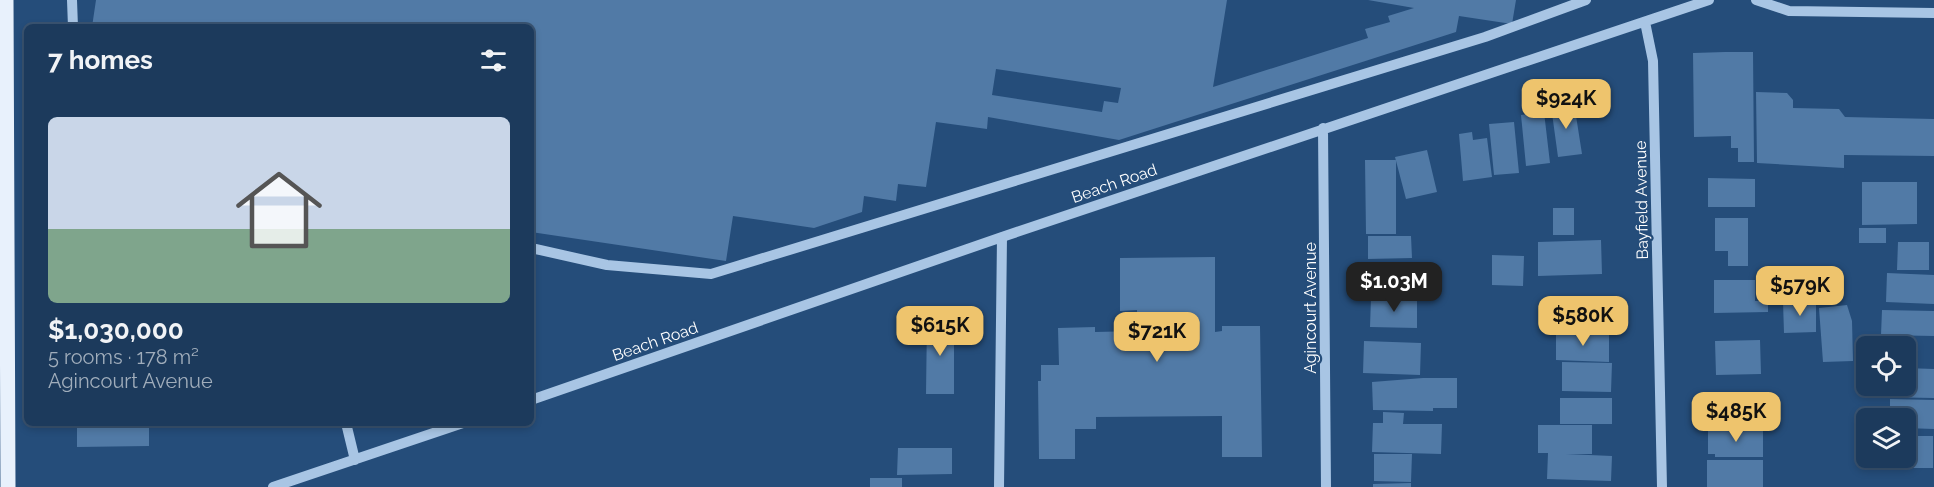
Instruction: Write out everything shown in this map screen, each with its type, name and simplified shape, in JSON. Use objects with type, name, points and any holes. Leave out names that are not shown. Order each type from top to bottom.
[{"type":"main road","points":[[6,0],[8,487]]},
{"type":"main road","points":[[8,470],[20,487]]},
{"type":"street","points":[[72,0],[73,24]]},
{"type":"street","points":[[534,249],[607,265],[711,274],[1485,37],[1586,0]]},
{"type":"street","name":"Beach Road","points":[[534,399],[1323,128],[1709,0]]},
{"type":"street","points":[[1756,0],[1789,11],[1934,13]]},
{"type":"street","name":"Bayfield Avenue","points":[[1645,22],[1653,61],[1662,487]]},
{"type":"street","name":"Agincourt Avenue","points":[[1323,128],[1326,487]]},
{"type":"street","points":[[999,487],[1002,237]]},
{"type":"street","points":[[347,426],[355,460]]},
{"type":"street","points":[[273,487],[454,426]]},
{"type":"building","points":[[96,0],[1227,0],[1213,87],[1368,38],[1365,29],[1390,22],[1388,16],[1414,8],[1368,0],[1516,0],[1512,24],[1459,16],[1456,32],[1119,140],[988,117],[987,129],[936,122],[926,187],[898,184],[896,201],[864,196],[862,212],[814,228],[733,216],[726,261],[534,232],[534,24],[92,24]],"holes":[[[996,69],[1121,88],[1118,103],[1104,101],[1102,112],[992,95]]]},
{"type":"building","points":[[1753,52],[1754,162],[1738,162],[1738,148],[1731,148],[1731,136],[1694,137],[1693,53]]},
{"type":"building","points":[[1756,92],[1787,93],[1793,100],[1793,108],[1839,109],[1845,117],[1934,119],[1934,156],[1844,155],[1844,168],[1757,163]]},
{"type":"building","points":[[1574,103],[1582,154],[1558,157],[1551,106]]},
{"type":"building","points":[[1544,112],[1550,163],[1526,166],[1521,115]]},
{"type":"building","points":[[1514,122],[1519,173],[1494,175],[1489,124]]},
{"type":"building","points":[[1472,132],[1473,140],[1487,138],[1492,177],[1463,181],[1459,134]]},
{"type":"building","points":[[1427,150],[1437,192],[1406,199],[1395,157]]},
{"type":"building","points":[[1365,160],[1396,160],[1396,234],[1366,234]]},
{"type":"building","points":[[1708,178],[1755,179],[1755,207],[1708,207]]},
{"type":"building","points":[[1862,182],[1917,182],[1917,224],[1862,225]]},
{"type":"building","points":[[1553,208],[1574,208],[1574,235],[1553,235]]},
{"type":"building","points":[[1715,218],[1748,218],[1748,266],[1728,266],[1728,251],[1715,251]]},
{"type":"building","points":[[1859,228],[1886,228],[1886,243],[1859,243]]},
{"type":"building","points":[[1368,236],[1411,236],[1412,258],[1368,259]]},
{"type":"building","points":[[1601,240],[1602,274],[1538,276],[1538,242]]},
{"type":"building","points":[[1898,242],[1929,242],[1929,270],[1897,270]]},
{"type":"building","points":[[1492,255],[1524,256],[1523,286],[1492,285]]},
{"type":"building","points":[[1215,257],[1215,332],[1222,331],[1222,326],[1260,326],[1262,457],[1222,457],[1222,416],[1096,417],[1096,429],[1075,429],[1075,459],[1039,459],[1038,381],[1041,381],[1041,365],[1059,365],[1058,328],[1095,327],[1095,332],[1137,331],[1137,310],[1120,311],[1120,258]]},
{"type":"building","points":[[1367,270],[1412,270],[1412,279],[1419,279],[1418,297],[1367,297]]},
{"type":"building","points":[[1887,273],[1934,275],[1934,304],[1886,302]]},
{"type":"building","points":[[1714,280],[1755,280],[1755,301],[1768,301],[1768,312],[1714,313]]},
{"type":"building","points":[[1371,298],[1417,299],[1417,328],[1370,327]]},
{"type":"building","points":[[1548,302],[1603,303],[1602,332],[1547,331]]},
{"type":"building","points":[[1783,302],[1816,302],[1816,332],[1784,333]]},
{"type":"building","points":[[1847,305],[1852,321],[1853,361],[1823,362],[1819,308]]},
{"type":"building","points":[[1882,310],[1934,311],[1934,336],[1881,335]]},
{"type":"building","points":[[927,319],[954,319],[954,394],[926,394]]},
{"type":"building","points":[[1556,332],[1609,333],[1609,362],[1556,360]]},
{"type":"building","points":[[1760,340],[1761,374],[1716,375],[1715,341]]},
{"type":"building","points":[[1364,341],[1421,343],[1420,375],[1363,373]]},
{"type":"building","points":[[1562,362],[1612,363],[1611,392],[1562,391]]},
{"type":"building","points":[[1916,368],[1934,369],[1934,398],[1878,397],[1916,396]]},
{"type":"building","points":[[1457,378],[1457,408],[1433,408],[1433,411],[1373,410],[1372,382]]},
{"type":"building","points":[[1709,395],[1753,396],[1753,425],[1709,424]]},
{"type":"building","points":[[1560,398],[1612,398],[1612,424],[1560,424]]},
{"type":"building","points":[[1890,399],[1934,400],[1934,429],[1916,428],[1916,408],[1890,408]]},
{"type":"building","points":[[1383,412],[1404,413],[1403,424],[1442,424],[1441,454],[1372,452],[1373,423],[1383,423]]},
{"type":"building","points":[[1538,425],[1592,425],[1592,454],[1566,454],[1612,456],[1611,481],[1547,479],[1548,453],[1538,453]]},
{"type":"building","points":[[77,426],[149,426],[149,446],[77,447]]},
{"type":"building","points":[[1716,429],[1763,429],[1763,457],[1715,457],[1715,454],[1708,454],[1708,431],[1716,431]]},
{"type":"building","points":[[1916,436],[1933,436],[1933,468],[1916,468]]},
{"type":"building","points":[[898,448],[952,448],[952,474],[897,475]]},
{"type":"building","points":[[1374,454],[1412,454],[1411,482],[1374,481]]},
{"type":"building","points":[[1707,460],[1763,460],[1763,487],[1707,487]]},
{"type":"building","points":[[870,478],[902,478],[902,487],[870,487]]},
{"type":"building","points":[[1411,483],[1411,487],[1373,487],[1373,484]]}]
